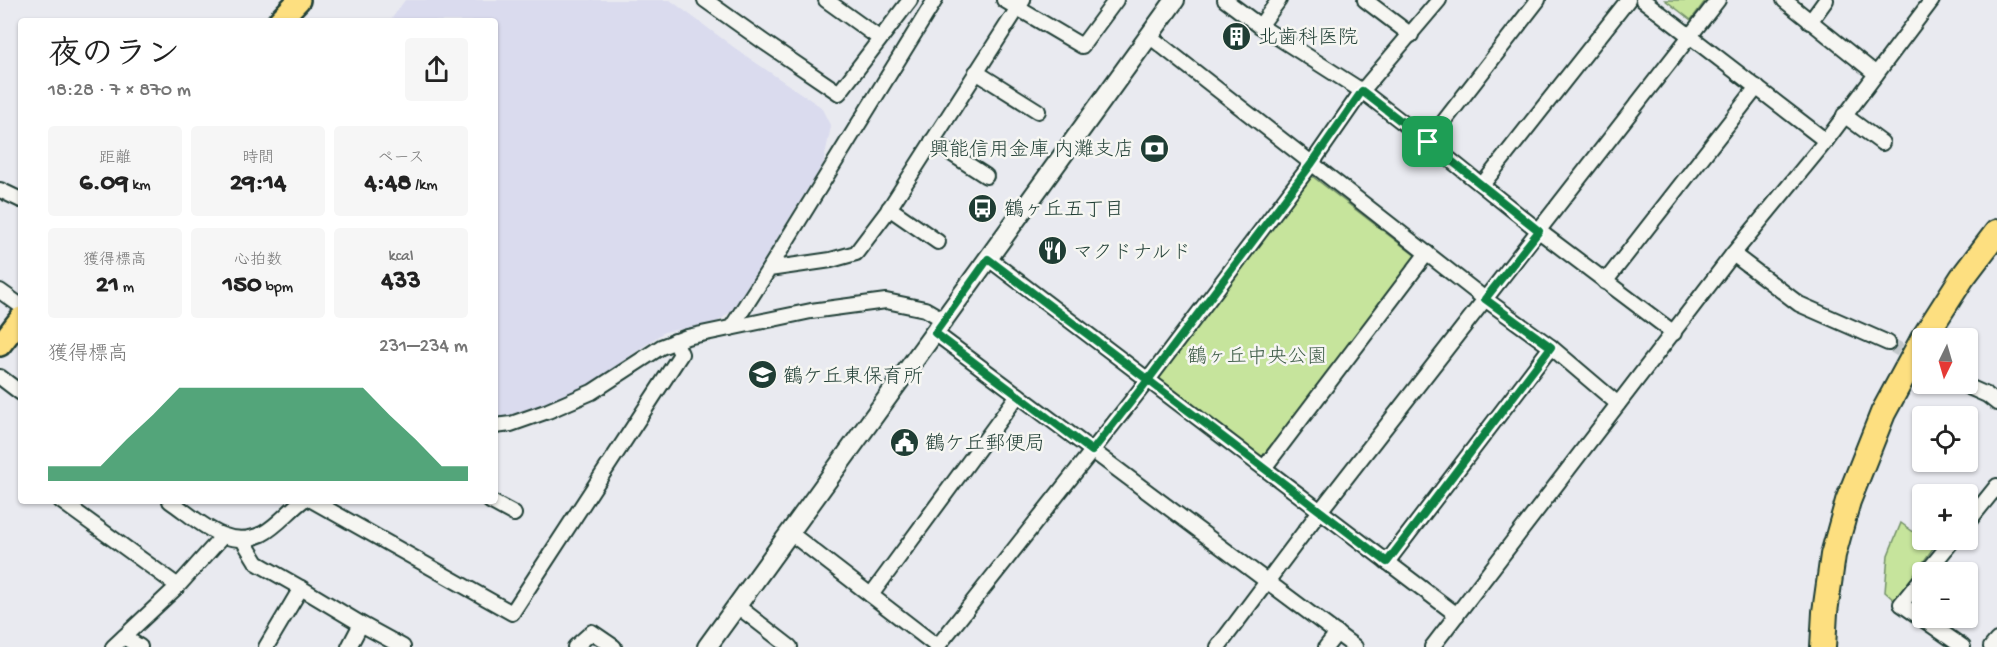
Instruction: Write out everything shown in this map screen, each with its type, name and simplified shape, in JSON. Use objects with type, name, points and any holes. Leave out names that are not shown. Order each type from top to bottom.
[{"type":"highway","points":[[1930,328],[1962,278],[1997,232]]},
{"type":"highway","points":[[1823,647],[1833,555],[1848,501],[1883,413],[1912,357]]},
{"type":"main road","points":[[282,18],[299,0]]},
{"type":"main road","points":[[0,345],[18,322]]},
{"type":"street","points":[[705,0],[839,93],[910,0]]},
{"type":"street","points":[[722,12],[730,0]]},
{"type":"street","points":[[826,0],[879,38]]},
{"type":"street","points":[[730,328],[770,269],[935,0]]},
{"type":"street","points":[[1004,0],[1020,4],[1082,46],[1116,0]]},
{"type":"street","points":[[706,647],[1175,0]]},
{"type":"street","points":[[1225,0],[1260,26],[1362,91],[1539,231],[1674,333]]},
{"type":"street","points":[[1260,26],[1279,0]]},
{"type":"street","points":[[1365,0],[1411,35]]},
{"type":"street","points":[[789,532],[937,647],[1148,380],[1312,163],[1362,91],[1439,0]]},
{"type":"street","points":[[1428,142],[1538,0]]},
{"type":"street","points":[[1482,185],[1628,0]]},
{"type":"street","points":[[1643,0],[1826,141]]},
{"type":"street","points":[[1218,647],[1320,511],[1718,0]]},
{"type":"street","points":[[1784,0],[1876,74]]},
{"type":"street","points":[[1810,22],[1826,0]]},
{"type":"street","points":[[1432,647],[1733,254],[1826,141],[1932,0]]},
{"type":"street","points":[[770,269],[831,260],[856,253],[889,208],[1020,4]]},
{"type":"street","points":[[1148,35],[1485,299],[1551,347],[1618,404]]},
{"type":"street","points":[[976,72],[1038,111]]},
{"type":"street","points":[[1605,282],[1757,87]]},
{"type":"street","points":[[1844,115],[1882,143]]},
{"type":"street","points":[[932,141],[986,176]]},
{"type":"street","points":[[0,190],[18,199]]},
{"type":"street","points":[[889,208],[938,242]]},
{"type":"street","points":[[1264,468],[1427,253]]},
{"type":"street","points":[[1733,254],[1799,304],[1888,343]]},
{"type":"street","points":[[988,259],[1456,615]]},
{"type":"street","points":[[0,291],[18,304]]},
{"type":"street","points":[[498,426],[511,424],[548,411],[592,392],[661,347],[675,341],[812,311],[886,301],[925,309],[939,327],[1018,395],[1355,647]]},
{"type":"street","points":[[318,504],[512,613],[681,354],[675,341]]},
{"type":"street","points":[[1387,562],[1551,347]]},
{"type":"street","points":[[0,377],[18,391]]},
{"type":"street","points":[[1978,391],[1997,403]]},
{"type":"street","points":[[871,595],[1018,395]]},
{"type":"street","points":[[1978,510],[1997,486]]},
{"type":"street","points":[[65,504],[178,586]]},
{"type":"street","points":[[174,504],[222,537],[243,540],[262,534],[298,504]]},
{"type":"street","points":[[496,504],[514,514]]},
{"type":"street","points":[[113,647],[178,586],[222,537]]},
{"type":"street","points":[[243,540],[257,564],[403,647]]},
{"type":"street","points":[[1935,562],[1945,550]]},
{"type":"street","points":[[266,647],[301,588]]},
{"type":"street","points":[[1912,590],[1901,604],[1912,612]]},
{"type":"street","points":[[736,605],[790,647]]},
{"type":"street","points":[[349,647],[361,624]]},
{"type":"street","points":[[1936,628],[1963,647]]},
{"type":"street","points":[[575,647],[592,632],[615,647]]},
{"type":"street","points":[[1326,647],[1337,633]]},
{"type":"street","points":[[124,637],[140,647]]},
{"type":"street","points":[[1991,647],[1997,640]]},
{"type":"shaded area","points":[[405,0],[670,0],[743,54],[821,107],[831,127],[823,164],[733,310],[716,323],[664,332],[585,388],[509,423],[498,425],[498,18],[392,18]]},
{"type":"green space","points":[[1665,0],[1706,0],[1691,20]]},
{"type":"green space","name":"鶴ヶ丘中央公園","points":[[1312,176],[1417,257],[1262,457],[1157,377]]},
{"type":"green space","points":[[1901,523],[1912,531],[1912,550],[1932,550],[1923,562],[1912,562],[1912,577],[1895,601],[1885,592],[1888,555]]},
{"type":"tunnel","points":[[1888,343],[1912,357]]},
{"type":"place","name":"北歯科医院","points":[[1237,36]]},
{"type":"place","name":"興能信用金庫 内灘支店","points":[[1155,148]]},
{"type":"place","name":"鶴ヶ丘五丁目","points":[[983,208]]},
{"type":"place","name":"マクドナルド","points":[[1052,251]]},
{"type":"place","name":"鶴ケ丘東保育所","points":[[762,375]]},
{"type":"place","name":"鶴ケ丘郵便局","points":[[904,442]]},
{"type":"route","points":[[1428,142],[1362,91],[1312,163],[1148,380],[988,259],[935,333],[1092,451],[1148,380],[1387,562],[1551,347],[1485,299],[1539,231],[1428,142]]}]
